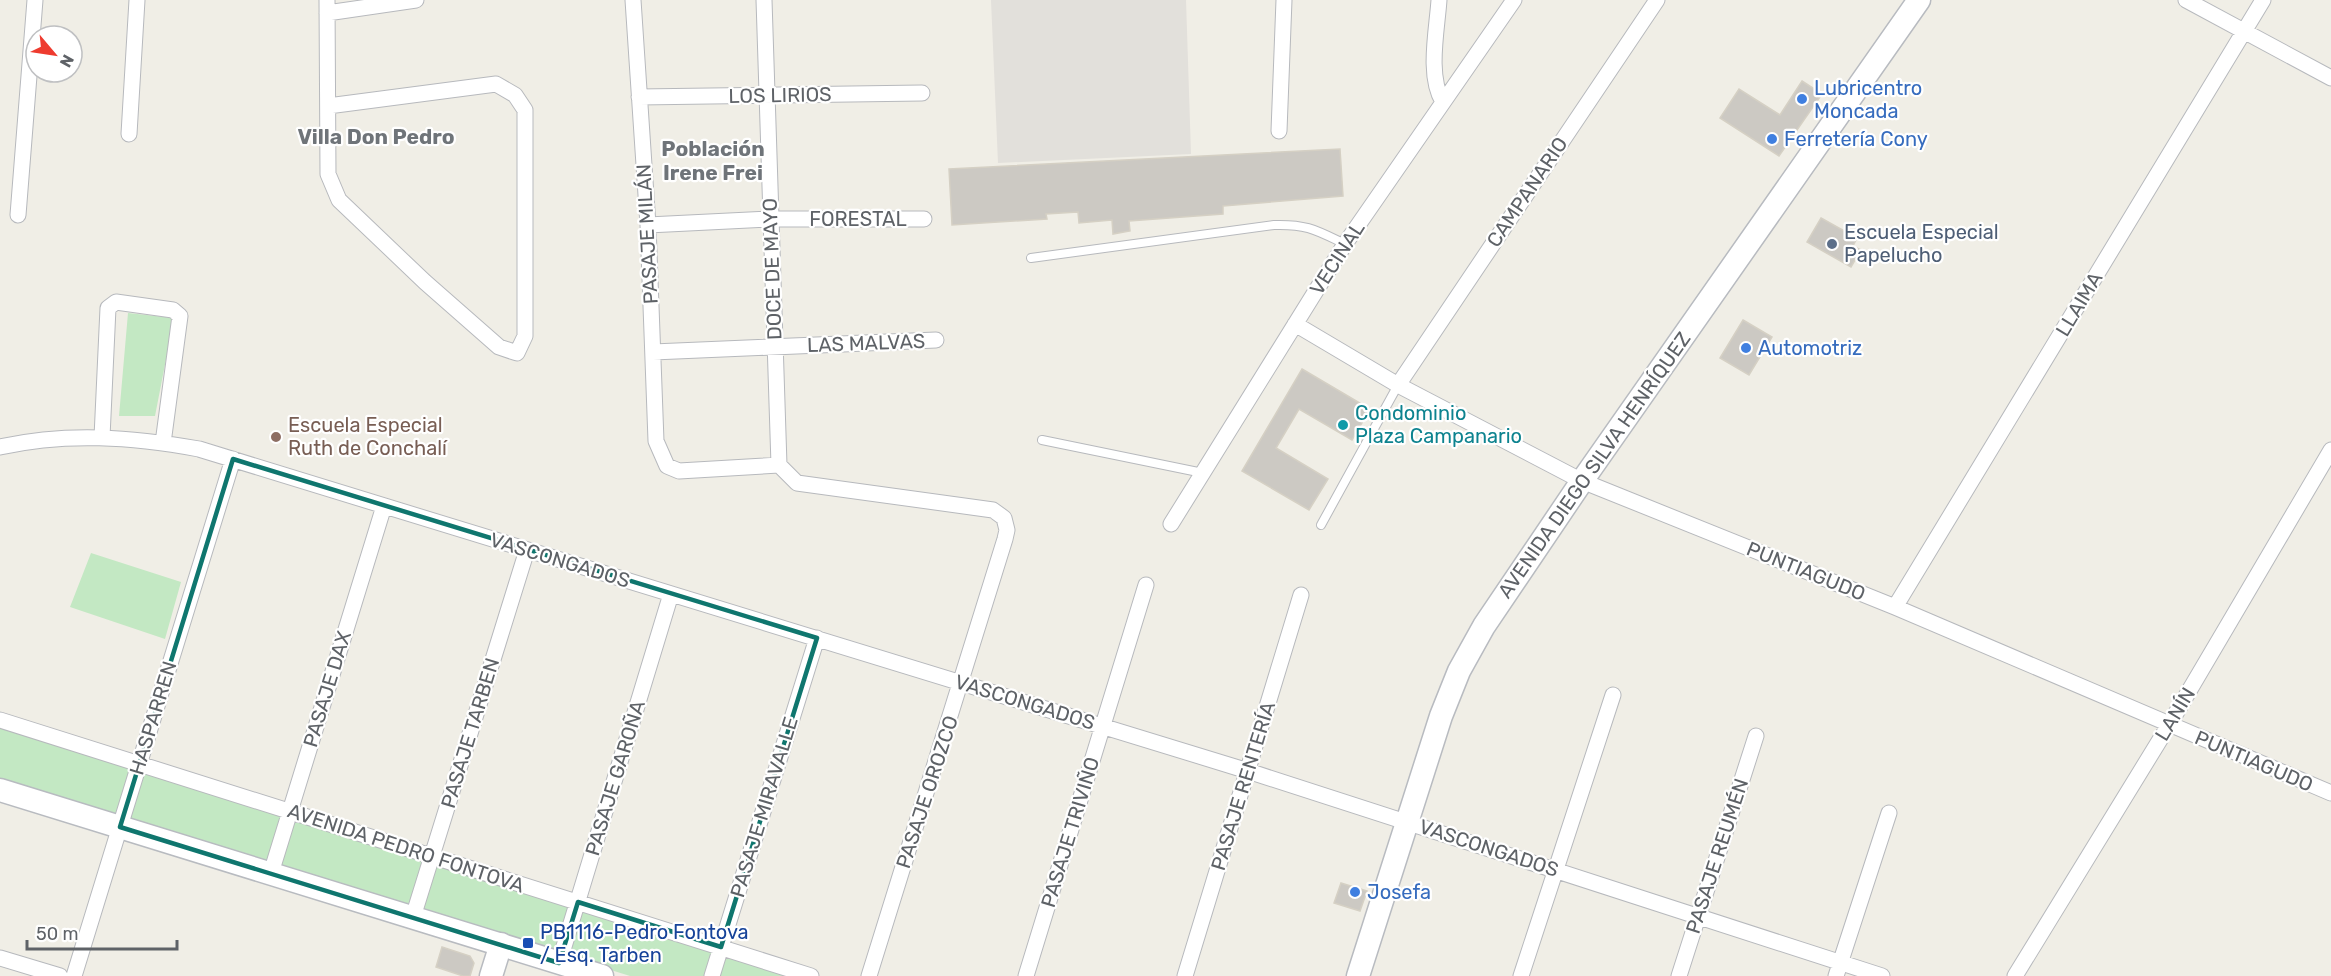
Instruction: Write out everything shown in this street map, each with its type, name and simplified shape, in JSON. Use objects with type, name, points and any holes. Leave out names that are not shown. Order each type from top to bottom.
[{"type":"main road","name":"AVENIDA DIEGO SILVA HENRÍQUEZ","points":[[1358,976],[1449,693],[1470,648],[1582,480],[1920,1]]},
{"type":"main road","points":[[0,790],[602,976]]},
{"type":"main road","points":[[491,976],[501,944]]},
{"type":"street","points":[[18,215],[35,0]]},
{"type":"street","points":[[129,134],[137,0]]},
{"type":"street","points":[[328,106],[496,84],[515,95],[525,110],[525,336],[517,353],[499,347],[425,282],[339,200],[328,174],[327,7],[416,0]]},
{"type":"street","name":"PASAJE MILÁN","points":[[633,0],[648,225],[656,441],[667,466],[679,471],[779,465]]},
{"type":"street","name":"DOCE DE MAYO","points":[[764,0],[779,465]]},
{"type":"street","points":[[1279,131],[1284,0]]},
{"type":"street","points":[[1439,0],[1435,74],[1437,89],[1443,102]]},
{"type":"street","name":"VECINAL","points":[[1171,524],[1345,244],[1514,0]]},
{"type":"street","name":"CAMPANARIO","points":[[1398,385],[1657,0]]},
{"type":"street","name":"LLAIMA","points":[[1895,607],[2263,0]]},
{"type":"street","points":[[2190,1],[2331,78]]},
{"type":"street","name":"LOS LIRIOS","points":[[639,97],[922,93]]},
{"type":"street","name":"FORESTAL","points":[[648,225],[771,219],[924,219]]},
{"type":"street","points":[[102,436],[108,308],[116,302],[173,310],[180,316],[163,443]]},
{"type":"street","name":"PUNTIAGUDO","points":[[1295,324],[1398,385],[1582,480],[1895,607],[2331,793]]},
{"type":"street","name":"LAS MALVAS","points":[[653,352],[936,340]]},
{"type":"street","name":"VASCONGADOS","points":[[0,447],[44,440],[102,436],[199,449],[1408,821],[1698,916],[1839,969],[1882,976]]},
{"type":"street","name":"LANÍN","points":[[2015,976],[2169,725],[2331,450]]},
{"type":"street","name":"HASPARREN","points":[[74,976],[233,459]]},
{"type":"street","name":"PASAJE OROZCO","points":[[779,465],[797,483],[993,510],[1004,518],[1007,530],[962,683],[869,976]]},
{"type":"street","name":"PASAJE DAX","points":[[271,873],[384,506]]},
{"type":"street","name":"PASAJE TARBEN","points":[[413,917],[527,550]]},
{"type":"street","name":"PASAJE TRIVIÑO","points":[[1026,976],[1146,585]]},
{"type":"street","name":"PASAJE GAROÑA","points":[[559,963],[671,594]]},
{"type":"street","name":"PASAJE RENTERÍA","points":[[1185,976],[1301,595]]},
{"type":"street","name":"PASAJE MIRAVALLE","points":[[712,976],[817,638]]},
{"type":"street","points":[[1521,976],[1613,695]]},
{"type":"street","name":"AVENIDA PEDRO FONTOVA","points":[[0,720],[812,976]]},
{"type":"street","name":"PASAJE REUMÉN","points":[[1679,976],[1756,736]]},
{"type":"street","points":[[1839,969],[1889,813]]},
{"type":"street","points":[[0,958],[60,976]]},
{"type":"lane","points":[[1031,258],[1274,225],[1298,224],[1345,244]]},
{"type":"lane","points":[[1322,525],[1398,385]]},
{"type":"lane","points":[[1042,440],[1203,473]]},
{"type":"highlighted area","points":[[233,459],[817,638],[721,947],[578,902],[559,963],[120,827]]},
{"type":"shaded area","points":[[991,0],[1186,0],[1191,154],[998,163]]},
{"type":"green space","points":[[128,313],[174,318],[155,416],[119,416]]},
{"type":"green space","points":[[91,553],[181,582],[165,639],[70,607]]},
{"type":"green space","points":[[0,723],[801,976],[630,976],[0,778]]},
{"type":"building","points":[[1802,81],[1822,94],[1779,156],[1720,118],[1739,89],[1780,115]]},
{"type":"building","points":[[1340,149],[1343,196],[1223,206],[1223,214],[1129,221],[1130,231],[1113,234],[1112,220],[1079,223],[1078,212],[1046,214],[1047,219],[952,225],[949,169]]},
{"type":"building","name":"Escuela Especial Papelucho","points":[[1821,218],[1857,238],[1853,246],[1861,250],[1851,267],[1807,242]]},
{"type":"building","name":"Automotriz","points":[[1743,320],[1772,337],[1749,375],[1720,358]]},
{"type":"building","name":"Condominio Plaza Campanario","points":[[1302,369],[1370,409],[1352,440],[1299,409],[1276,448],[1328,479],[1309,510],[1242,471]]},
{"type":"building","points":[[1341,883],[1367,891],[1360,911],[1334,903]]},
{"type":"building","points":[[442,947],[470,956],[474,963],[470,976],[436,967]]},
{"type":"place","name":"Lubricentro Moncada","points":[[1802,99]]},
{"type":"place","name":"Ferretería Cony","points":[[1772,139]]},
{"type":"place","name":"Escuela Especial Papelucho","points":[[1832,244]]},
{"type":"place","name":"Automotriz","points":[[1746,348]]},
{"type":"place","name":"Condominio Plaza Campanario","points":[[1343,425]]},
{"type":"place","name":"Escuela Especial Ruth de Conchalí","points":[[276,437]]},
{"type":"place","name":"Josefa","points":[[1355,892]]},
{"type":"place","name":"PB1116-Pedro Fontova / Esq. Tarben","points":[[528,943]]},
{"type":"district","name":"Villa Don Pedro","points":[[376,136]]},
{"type":"district","name":"Población Irene Frei","points":[[713,160]]}]
